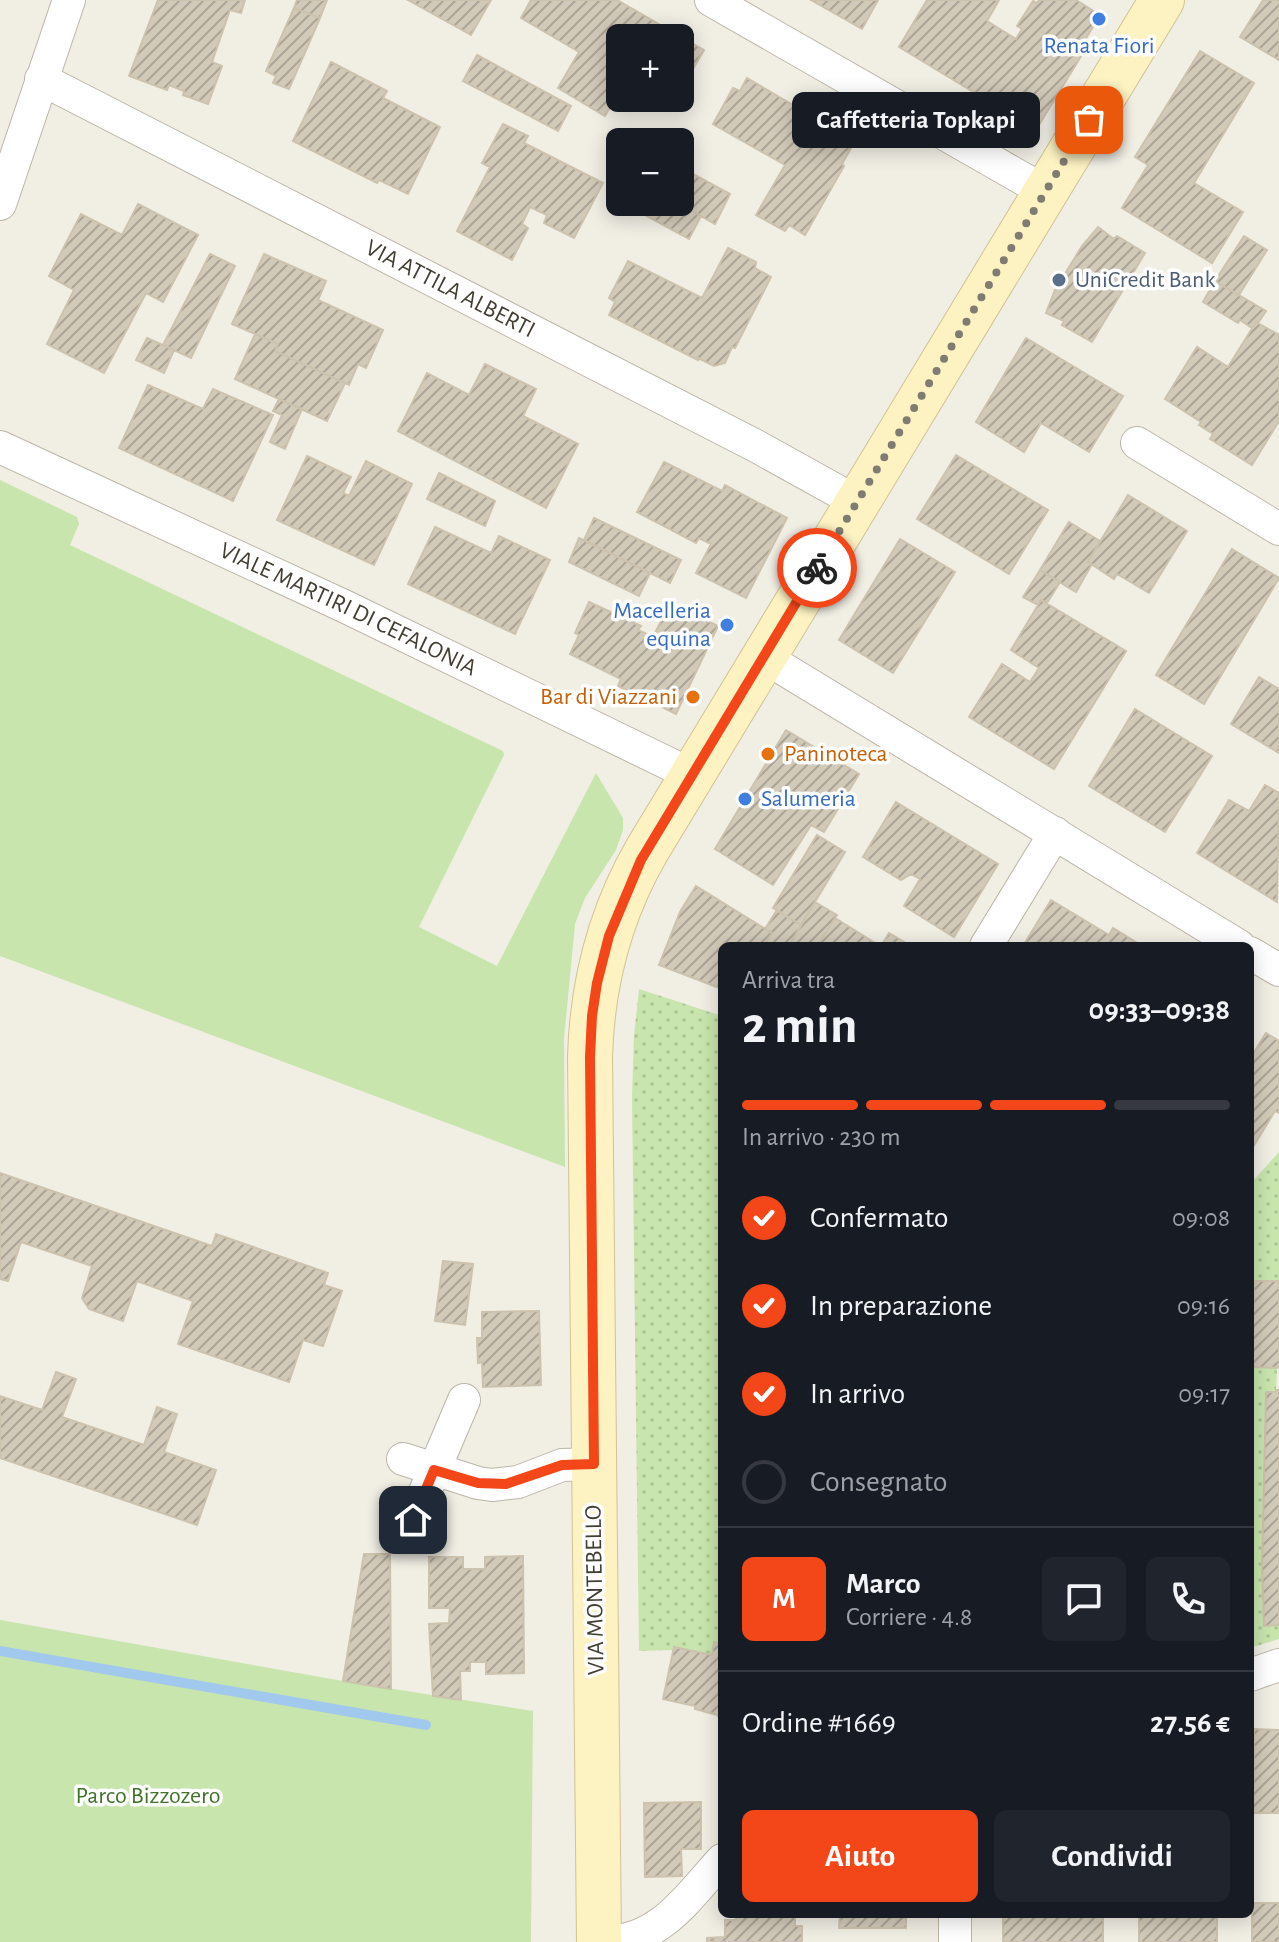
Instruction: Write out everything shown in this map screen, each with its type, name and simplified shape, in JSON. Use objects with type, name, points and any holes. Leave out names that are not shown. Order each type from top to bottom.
[{"type":"street","points":[[0,204],[69,0]]},
{"type":"street","points":[[711,0],[1046,192]]},
{"type":"street","name":"VIA MONTEBELLO","points":[[599,1942],[590,1057],[594,1000],[609,936],[641,860],[1162,0]]},
{"type":"street","name":"VIA ATTILA ALBERTI","points":[[41,79],[744,440],[857,502]]},
{"type":"street","points":[[1137,443],[1279,529]]},
{"type":"street","name":"VIALE MARTIRI DI CEFALONIA","points":[[0,447],[346,607],[692,775]]},
{"type":"street","points":[[764,657],[1232,942]]},
{"type":"street","points":[[988,942],[1055,833]]},
{"type":"street","points":[[1254,955],[1279,970]]},
{"type":"street","points":[[413,1520],[464,1400]]},
{"type":"street","points":[[403,1459],[478,1483],[506,1484],[562,1465],[594,1464]]},
{"type":"street","points":[[1254,1674],[1279,1665]]},
{"type":"street","points":[[608,1942],[627,1941],[660,1926],[718,1864]]},
{"type":"street","points":[[955,1918],[955,1942]]},
{"type":"green space","points":[[0,480],[77,517],[79,524],[70,545],[503,751],[504,755],[419,927],[497,966],[596,773],[623,818],[623,830],[616,850],[585,898],[575,924],[564,1039],[565,1167],[0,956]]},
{"type":"green space","points":[[639,989],[718,1015],[718,1644],[714,1643],[712,1655],[674,1647],[673,1650],[639,1651],[632,1096]]},
{"type":"green space","points":[[1279,1152],[1279,1281],[1254,1281],[1254,1180]]},
{"type":"green space","points":[[1254,1366],[1277,1368],[1276,1392],[1266,1392],[1264,1625],[1279,1625],[1279,1639],[1254,1647]]},
{"type":"green space","name":"Parco Bizzozero","points":[[0,1620],[343,1681],[533,1711],[531,1942],[0,1942]]},
{"type":"building","points":[[158,0],[245,0],[241,13],[230,10],[212,62],[222,66],[208,104],[183,95],[184,91],[169,85],[167,90],[129,76]]},
{"type":"building","points":[[297,0],[327,0],[320,18],[294,8]]},
{"type":"building","points":[[408,0],[491,0],[471,35]]},
{"type":"building","points":[[531,0],[617,0],[659,24],[606,24],[605,116],[558,88],[579,52],[521,18]]},
{"type":"building","points":[[811,0],[878,0],[862,29]]},
{"type":"building","points":[[927,0],[999,0],[987,21],[1016,39],[1022,29],[1017,26],[1033,1],[1076,0],[1100,15],[1079,50],[1083,53],[1036,130],[899,47]]},
{"type":"building","points":[[1263,0],[1279,0],[1279,60],[1240,37]]},
{"type":"building","points":[[294,8],[320,18],[289,89],[273,83],[276,76],[266,71]]},
{"type":"building","points":[[694,44],[704,50],[694,67]]},
{"type":"building","points":[[1200,51],[1254,83],[1194,183],[1243,212],[1212,263],[1122,208],[1148,165],[1135,157]]},
{"type":"building","points":[[477,55],[571,106],[558,131],[463,81]]},
{"type":"building","points":[[331,62],[387,91],[383,98],[440,127],[408,194],[379,180],[377,183],[293,141]]},
{"type":"building","points":[[747,78],[849,138],[851,148],[842,164],[844,166],[805,235],[789,225],[785,231],[756,215],[785,165],[713,124],[733,88],[740,91]]},
{"type":"building","points":[[503,124],[528,136],[524,143],[603,183],[574,238],[544,223],[547,215],[530,207],[522,224],[528,228],[512,260],[457,231],[490,167],[482,163]]},
{"type":"building","points":[[694,175],[730,194],[715,224],[694,212]]},
{"type":"building","points":[[138,204],[198,235],[163,302],[146,293],[104,373],[47,344],[74,290],[49,276],[81,214],[122,235]]},
{"type":"building","points":[[694,212],[701,216],[689,239],[647,216],[694,216]]},
{"type":"building","points":[[1098,227],[1114,239],[1117,236],[1145,253],[1092,342],[1062,325],[1064,321],[1046,313],[1055,290],[1082,246]]},
{"type":"building","points":[[1244,236],[1267,250],[1239,295],[1215,281]]},
{"type":"building","points":[[728,248],[756,262],[755,268],[771,277],[725,363],[714,366],[698,360],[609,315],[615,302],[609,298],[628,261],[702,298]]},
{"type":"building","points":[[210,254],[235,266],[191,358],[163,345]]},
{"type":"building","points":[[264,254],[326,281],[318,300],[383,330],[366,368],[358,364],[349,385],[275,351],[278,344],[232,324]]},
{"type":"building","points":[[1215,281],[1266,311],[1258,323],[1252,328],[1240,320],[1238,323],[1203,302]]},
{"type":"building","points":[[1256,322],[1279,335],[1279,421],[1252,465],[1210,439],[1213,434],[1199,425],[1201,422],[1165,399],[1197,347],[1228,367]]},
{"type":"building","points":[[255,334],[278,344],[275,351],[345,383],[327,421],[235,379]]},
{"type":"building","points":[[147,338],[174,350],[164,373],[136,360]]},
{"type":"building","points":[[1026,338],[1123,396],[1089,452],[1041,423],[1024,452],[976,422]]},
{"type":"building","points":[[485,364],[536,389],[523,416],[578,444],[546,508],[398,431],[427,373],[469,395]]},
{"type":"building","points":[[148,385],[203,409],[213,389],[273,415],[233,501],[119,448]]},
{"type":"building","points":[[279,399],[302,409],[285,449],[270,442],[282,415],[273,411]]},
{"type":"building","points":[[956,455],[1048,510],[1009,574],[917,519]]},
{"type":"building","points":[[307,456],[351,477],[343,493],[349,496],[366,461],[412,484],[374,565],[277,520]]},
{"type":"building","points":[[664,462],[722,491],[725,485],[787,518],[746,598],[696,573],[711,544],[699,538],[696,543],[637,512]]},
{"type":"building","points":[[439,473],[495,501],[485,526],[427,499]]},
{"type":"building","points":[[1128,495],[1187,531],[1149,593],[1117,574],[1114,579],[1088,562]]},
{"type":"building","points":[[594,518],[681,560],[670,583],[584,540]]},
{"type":"building","points":[[1069,522],[1100,541],[1088,562],[1092,564],[1076,592],[1040,570]]},
{"type":"building","points":[[435,527],[491,553],[499,536],[550,560],[515,634],[408,584]]},
{"type":"building","points":[[579,538],[650,573],[639,596],[569,562]]},
{"type":"building","points":[[900,539],[955,572],[893,673],[839,640]]},
{"type":"building","points":[[1232,549],[1279,578],[1204,704],[1156,675]]},
{"type":"building","points":[[1040,570],[1060,582],[1047,603],[1041,600],[1038,605],[1023,597]]},
{"type":"building","points":[[1041,600],[1126,651],[1054,769],[969,717],[1002,664],[1030,682],[1039,668],[1011,650]]},
{"type":"building","points":[[589,602],[641,626],[638,630],[653,637],[670,603],[718,626],[676,714],[618,686],[621,679],[570,654],[579,635],[575,633]]},
{"type":"building","points":[[1259,677],[1279,689],[1279,753],[1231,724]]},
{"type":"building","points":[[1135,709],[1212,756],[1165,832],[1089,786]]},
{"type":"building","points":[[786,730],[859,774],[824,832],[811,825],[773,885],[715,849]]},
{"type":"building","points":[[1265,785],[1279,793],[1277,902],[1197,853],[1229,800],[1249,811]]},
{"type":"building","points":[[896,802],[998,864],[954,937],[904,906],[920,879],[911,874],[901,880],[863,857]]},
{"type":"building","points":[[817,835],[845,852],[801,925],[773,908]]},
{"type":"building","points":[[696,886],[772,933],[766,942],[718,942],[718,987],[659,965],[680,912]]},
{"type":"building","points":[[1051,900],[1109,935],[1113,928],[1136,942],[1025,942]]},
{"type":"building","points":[[815,902],[837,915],[820,942],[791,942]]},
{"type":"building","points":[[777,910],[801,925],[791,942],[766,942],[772,933],[765,929]]},
{"type":"building","points":[[835,918],[874,942],[820,942]]},
{"type":"building","points":[[889,933],[904,942],[883,942]]},
{"type":"building","points":[[1266,1033],[1279,1041],[1279,1113],[1275,1111],[1254,1145],[1254,1052]]},
{"type":"building","points":[[0,1173],[212,1246],[216,1234],[328,1273],[324,1285],[342,1291],[323,1346],[303,1340],[289,1382],[178,1344],[193,1301],[137,1281],[123,1321],[89,1309],[82,1298],[92,1266],[21,1242],[8,1281],[0,1279]]},
{"type":"building","points":[[443,1261],[473,1264],[465,1325],[435,1321]]},
{"type":"building","points":[[1254,1281],[1279,1281],[1277,1368],[1254,1367]]},
{"type":"building","points":[[539,1311],[541,1385],[483,1387],[477,1338],[482,1338],[482,1312]]},
{"type":"building","points":[[56,1372],[76,1379],[62,1417],[144,1445],[157,1407],[177,1414],[164,1452],[216,1470],[197,1525],[0,1458],[0,1396],[42,1410]]},
{"type":"building","points":[[1279,1390],[1279,1625],[1264,1626],[1262,1566],[1266,1392]]},
{"type":"building","points":[[364,1554],[390,1554],[391,1689],[343,1681]]},
{"type":"building","points":[[523,1556],[524,1673],[486,1674],[486,1662],[470,1662],[470,1671],[460,1671],[461,1700],[433,1696],[429,1624],[449,1623],[450,1608],[429,1608],[429,1557],[463,1557],[463,1569],[485,1569],[485,1557]]},
{"type":"building","points":[[714,1642],[718,1643],[718,1716],[695,1709],[695,1706],[663,1699],[674,1647],[712,1655]]},
{"type":"building","points":[[1254,1729],[1279,1730],[1279,1813],[1254,1813]]},
{"type":"building","points":[[701,1802],[701,1849],[681,1849],[682,1876],[645,1877],[644,1803]]},
{"type":"building","points":[[1254,1903],[1279,1903],[1279,1942],[1252,1942]]},
{"type":"building","points":[[795,1918],[795,1926],[802,1926],[802,1942],[707,1942],[707,1938],[725,1937],[725,1920]]},
{"type":"building","points":[[840,1918],[906,1918],[906,1928],[839,1928]]},
{"type":"building","points":[[1003,1918],[1103,1918],[1103,1942],[1003,1942]]},
{"type":"building","points":[[1139,1918],[1217,1918],[1217,1942],[1139,1942]]},
{"type":"waterway","points":[[0,1651],[426,1725]]},
{"type":"way so far","points":[[817,568],[1089,120]]},
{"type":"place","name":"Renata Fiori","points":[[1099,19]]},
{"type":"place","name":"Caffetteria Topkapi","points":[[1089,120]]},
{"type":"place","name":"UniCredit Bank","points":[[1059,280]]},
{"type":"place","name":"Macelleria equina","points":[[727,625]]},
{"type":"place","name":"Bar di Viazzani","points":[[693,697]]},
{"type":"place","name":"Paninoteca","points":[[768,754]]},
{"type":"place","name":"Salumeria","points":[[745,799]]},
{"type":"route","points":[[413,1520],[434,1470],[492,1485],[525,1479],[562,1465],[594,1464],[590,1057],[597,983],[618,910],[641,860],[817,568]]}]
